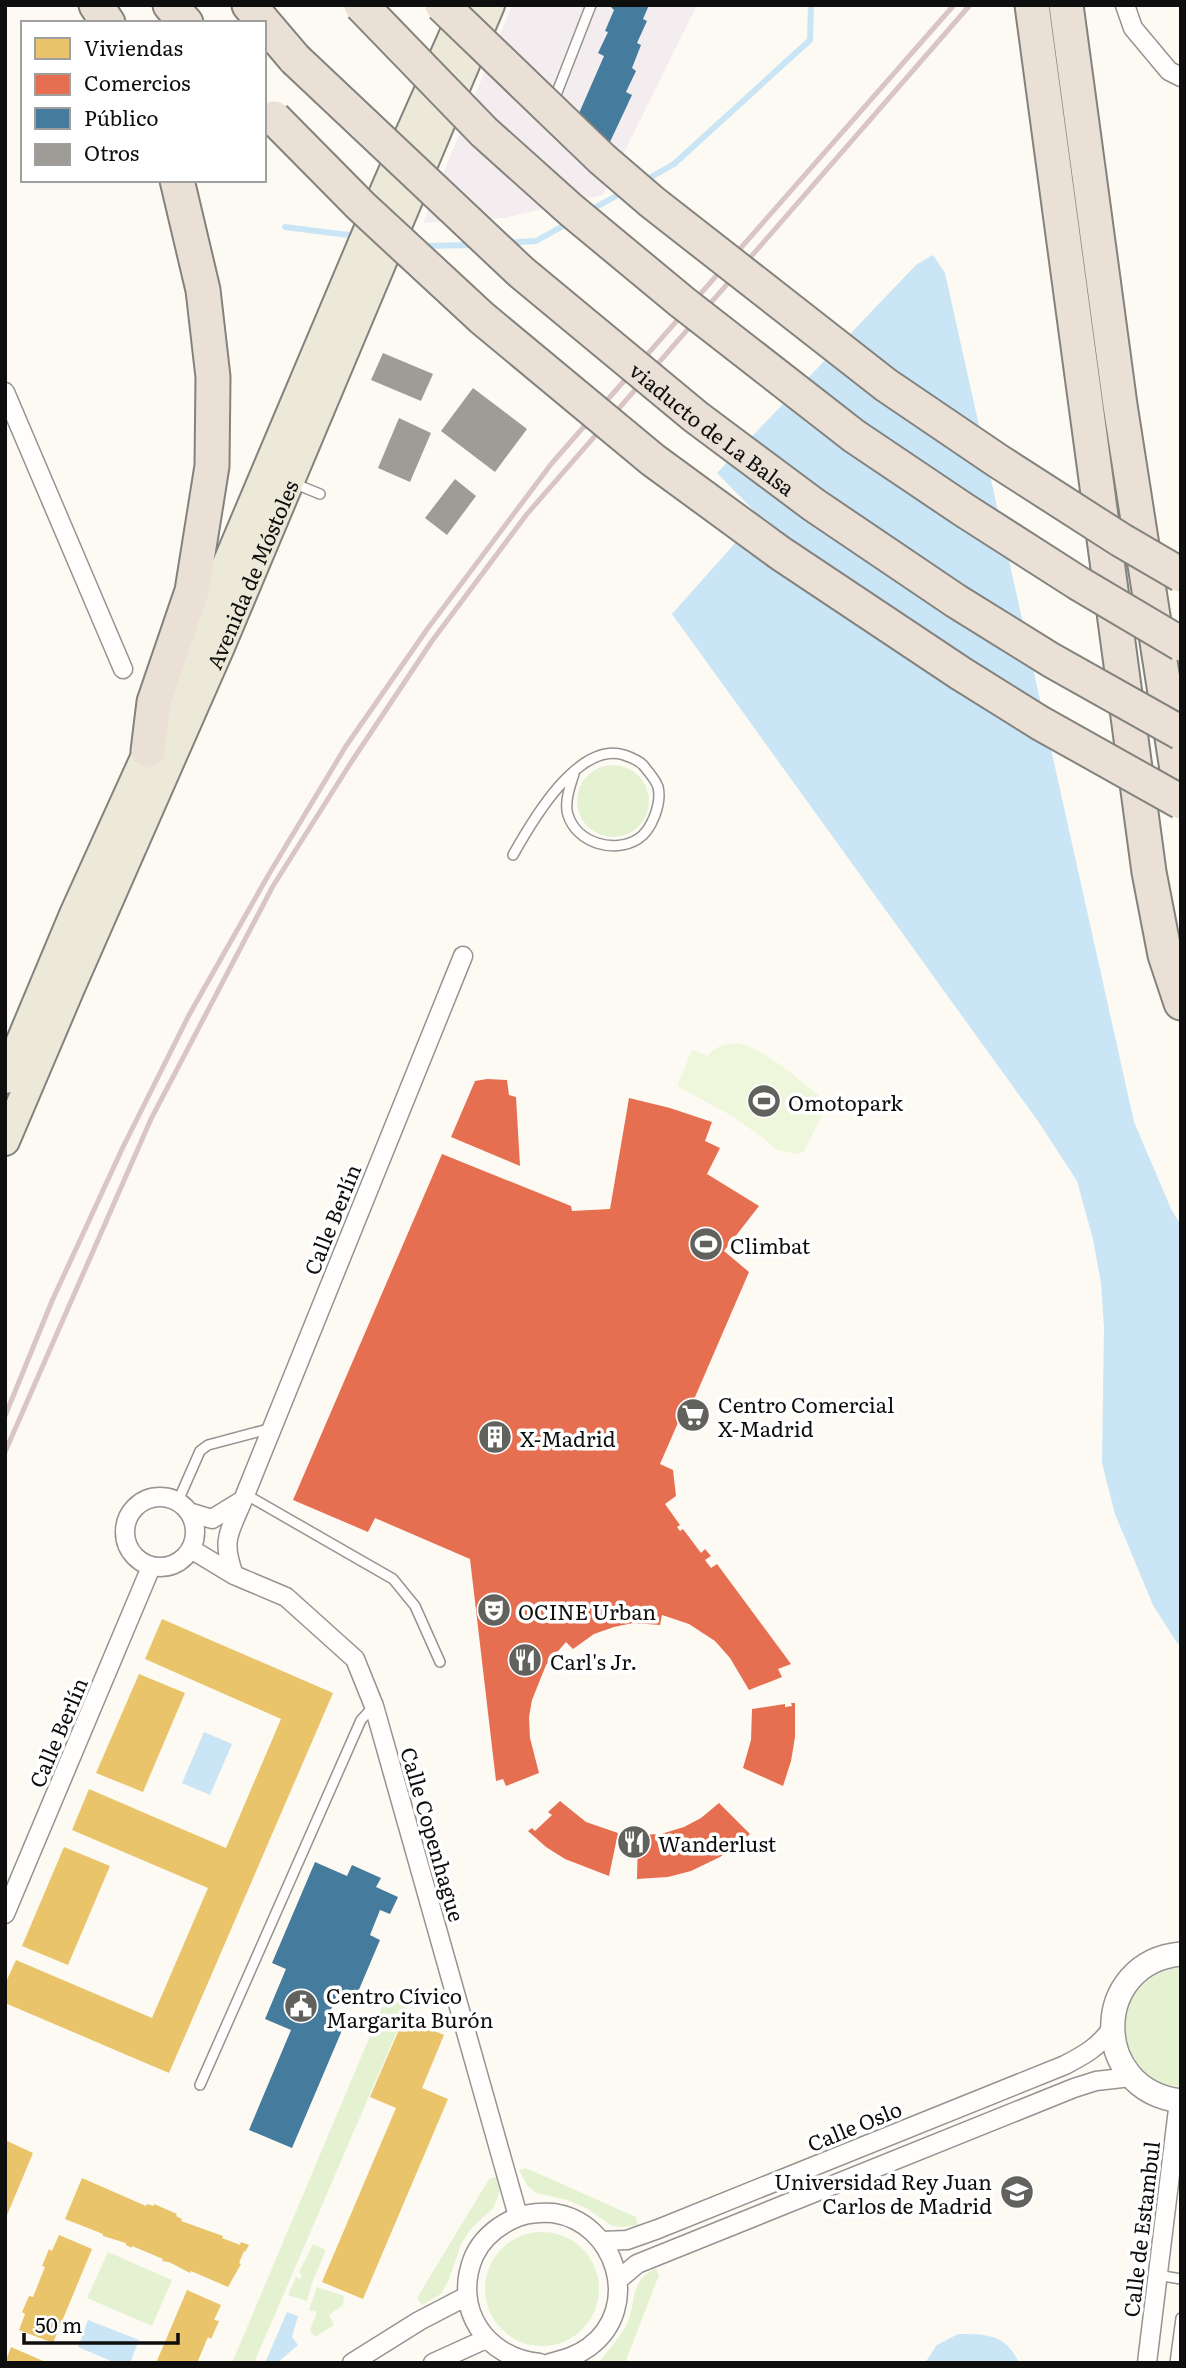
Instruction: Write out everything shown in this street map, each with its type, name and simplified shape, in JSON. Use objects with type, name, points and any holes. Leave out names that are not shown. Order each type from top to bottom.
[{"type":"highway","points":[[96,5],[107,21]]},
{"type":"highway","points":[[170,5],[184,21]]},
{"type":"highway","points":[[179,5],[191,21]]},
{"type":"highway","name":"viaducto de La Balsa","points":[[249,5],[263,21]]},
{"type":"highway","points":[[361,5],[484,132],[570,210],[854,436],[998,532],[1181,644]]},
{"type":"highway","points":[[442,5],[602,159],[652,202],[886,385],[998,461],[1181,575]]},
{"type":"highway","points":[[1032,5],[1149,872],[1165,955],[1181,1003]]},
{"type":"highway","points":[[1067,12],[1120,405],[1181,795]]},
{"type":"highway","name":"viaducto de La Balsa","points":[[266,25],[295,59],[520,272],[696,417],[814,505],[956,601],[1051,660],[1181,733]]},
{"type":"highway","points":[[269,113],[361,206],[482,318],[653,460],[780,553],[960,673],[1040,723],[1181,802]]},
{"type":"highway","points":[[148,751],[154,702],[192,590],[212,466],[213,377],[203,290],[177,182]]},
{"type":"main road","name":"Avenida de Móstoles","points":[[463,61],[467,5]]},
{"type":"main road","name":"Avenida de Móstoles","points":[[5,1079],[75,912],[383,227],[490,5]]},
{"type":"main road","name":"Avenida de Móstoles","points":[[5,1140],[289,481],[372,252]]},
{"type":"street","points":[[1125,5],[1133,29],[1169,71],[1181,77]]},
{"type":"street","points":[[5,393],[123,669]]},
{"type":"street","name":"Calle Berlín","points":[[234,1575],[226,1555],[228,1536],[463,956]]},
{"type":"street","points":[[183,1506],[195,1530],[191,1549],[174,1565],[163,1568],[140,1562],[126,1544],[124,1532],[132,1510],[141,1502],[163,1497],[212,1519],[244,1497]]},
{"type":"street","name":"Calle Copenhague","points":[[191,1549],[234,1575],[286,1597],[355,1659],[374,1706],[518,2216]]},
{"type":"street","name":"Calle Berlín","points":[[5,1914],[151,1567]]},
{"type":"street","points":[[1180,2101],[1161,2097],[1145,2089],[1131,2077],[1120,2063],[1112,2028],[1119,1997],[1138,1971],[1157,1959],[1181,1954]]},
{"type":"street","name":"Calle Oslo","points":[[602,2241],[627,2240],[658,2229],[1065,2066],[1089,2053],[1103,2041],[1112,2028]]},
{"type":"street","points":[[618,2280],[637,2264],[1074,2088],[1096,2081],[1131,2077]]},
{"type":"street","name":"Calle de Estambul","points":[[1147,2363],[1180,2101]]},
{"type":"street","points":[[540,2363],[504,2353],[486,2339],[473,2319],[467,2296],[468,2271],[478,2247],[496,2228],[518,2216],[541,2212],[564,2215],[585,2225],[602,2241],[613,2260],[618,2280],[616,2305],[607,2327],[591,2346],[571,2360],[550,2363]]},
{"type":"street","points":[[352,2363],[419,2321],[467,2296]]},
{"type":"street","points":[[433,2363],[486,2339]]},
{"type":"lane","points":[[500,77],[554,100],[591,5]]},
{"type":"lane","points":[[289,481],[320,494]]},
{"type":"lane","points":[[513,855],[561,783],[586,761],[598,755],[612,752],[641,762],[658,787],[657,816],[639,839],[611,847],[583,837],[576,831],[567,813],[568,793],[574,774]]},
{"type":"lane","points":[[183,1506],[200,1451],[208,1445],[272,1428]]},
{"type":"lane","points":[[244,1497],[393,1579],[415,1606],[440,1662]]},
{"type":"lane","points":[[200,2085],[361,1720],[374,1706]]},
{"type":"lane","points":[[1157,2275],[1181,2279]]},
{"type":"lane","points":[[1175,2363],[1181,2318]]},
{"type":"shaded area","points":[[512,5],[697,5],[603,195],[504,218],[423,223]]},
{"type":"green space","points":[[606,765],[620,765],[639,775],[649,794],[649,808],[639,827],[620,837],[606,837],[587,827],[577,808],[577,794],[587,775]]},
{"type":"green space","name":"Omotopark","points":[[739,1043],[772,1059],[822,1098],[825,1109],[804,1151],[799,1154],[777,1150],[734,1117],[679,1087],[692,1050],[708,1056],[722,1046]]},
{"type":"green space","points":[[1181,1967],[1181,2087],[1160,2082],[1147,2074],[1137,2063],[1126,2035],[1126,2021],[1129,2006],[1146,1982],[1158,1974]]},
{"type":"green space","points":[[389,1991],[410,2001],[254,2363],[232,2363]]},
{"type":"green space","points":[[526,2168],[636,2217],[638,2225],[612,2226],[586,2208],[567,2200],[536,2193],[527,2185],[519,2170]]},
{"type":"green space","points":[[498,2176],[500,2191],[493,2208],[471,2229],[461,2244],[441,2294],[422,2305],[417,2298],[489,2179]]},
{"type":"green space","points":[[542,2232],[564,2236],[582,2249],[595,2267],[599,2289],[595,2311],[582,2329],[564,2342],[542,2346],[520,2342],[502,2329],[489,2311],[485,2289],[489,2267],[502,2249],[520,2236]]},
{"type":"green space","points":[[313,2244],[326,2250],[307,2301],[288,2295],[296,2277],[300,2279],[302,2276],[299,2272]]},
{"type":"green space","points":[[108,2252],[172,2280],[152,2326],[87,2298]]},
{"type":"green space","points":[[656,2268],[659,2275],[625,2363],[599,2363],[626,2326],[641,2280]]},
{"type":"green space","points":[[317,2287],[344,2296],[343,2305],[329,2315],[334,2325],[315,2337],[310,2330],[317,2312],[309,2310]]},
{"type":"water","points":[[933,255],[945,273],[1134,1122],[1172,1211],[1181,1225],[1181,1645],[1177,1643],[1153,1605],[1115,1514],[1102,1463],[1104,1327],[1101,1283],[1093,1239],[1077,1181],[1040,1124],[672,614],[759,516],[717,473],[916,265]]},
{"type":"water","points":[[204,1732],[232,1744],[210,1795],[182,1783]]},
{"type":"water","points":[[287,2312],[298,2316],[292,2337],[298,2345],[277,2363],[265,2363]]},
{"type":"water","points":[[88,2320],[139,2340],[130,2363],[116,2363],[78,2347]]},
{"type":"water","points":[[958,2334],[978,2334],[1001,2341],[1014,2353],[1019,2363],[925,2363],[937,2345]]},
{"type":"building: Viviendas","points":[[162,1619],[333,1693],[169,2073],[5,2003],[5,1984],[16,1960],[152,2018],[208,1888],[72,1830],[89,1789],[226,1848],[281,1719],[145,1659]]},
{"type":"building: Viviendas","points":[[139,1674],[185,1693],[143,1792],[96,1773]]},
{"type":"building: Viviendas","points":[[64,1847],[110,1866],[68,1965],[22,1946]]},
{"type":"building: Viviendas","points":[[404,2018],[444,2035],[422,2088],[448,2099],[363,2299],[322,2282],[396,2108],[370,2097]]},
{"type":"building: Viviendas","points":[[5,2140],[33,2153],[5,2220]]},
{"type":"building: Viviendas","points":[[82,2178],[146,2206],[154,2204],[177,2214],[181,2221],[223,2236],[222,2238],[240,2245],[241,2242],[249,2245],[228,2287],[65,2219]]},
{"type":"building: Viviendas","points":[[59,2235],[92,2249],[53,2343],[19,2330],[25,2314],[22,2312],[29,2296],[33,2297],[49,2249],[52,2251]]},
{"type":"building: Viviendas","points":[[187,2290],[221,2305],[214,2320],[219,2321],[211,2339],[208,2337],[197,2363],[156,2363]]},
{"type":"building: Viviendas","points":[[11,2347],[48,2363],[5,2363]]},
{"type":"building: Comercios","points":[[507,1080],[509,1095],[516,1097],[520,1166],[451,1137],[475,1081]]},
{"type":"building: Comercios","name":"X-Madrid","points":[[629,1098],[712,1122],[705,1141],[720,1148],[707,1174],[759,1206],[724,1251],[749,1272],[689,1411],[684,1409],[660,1464],[673,1470],[676,1496],[665,1504],[680,1525],[677,1527],[680,1531],[683,1529],[701,1553],[705,1549],[711,1556],[705,1560],[711,1568],[717,1564],[791,1664],[778,1669],[782,1677],[749,1690],[730,1658],[715,1641],[689,1624],[662,1615],[660,1625],[633,1623],[614,1627],[594,1634],[573,1649],[566,1642],[546,1665],[532,1700],[529,1717],[530,1738],[539,1773],[506,1786],[503,1779],[496,1781],[470,1559],[375,1518],[368,1532],[293,1500],[442,1154],[571,1206],[572,1211],[610,1209]]},
{"type":"building: Comercios","points":[[791,1703],[795,1703],[795,1737],[783,1786],[743,1768],[751,1740],[752,1709],[785,1704],[785,1707],[792,1706]]},
{"type":"building: Comercios","points":[[560,1801],[586,1822],[618,1833],[609,1876],[565,1859],[528,1831],[532,1828],[535,1831],[552,1815],[548,1812]]},
{"type":"building: Comercios","points":[[719,1803],[750,1834],[720,1857],[691,1871],[668,1877],[637,1879],[638,1835],[661,1834],[684,1827],[701,1818]]},
{"type":"building: Público","points":[[609,5],[649,5],[643,19],[647,21],[637,43],[641,45],[632,68],[636,71],[626,92],[632,95],[602,159],[566,143],[604,56],[598,53],[614,10]]},
{"type":"building: Público","name":"Centro Cívico Margarita Burón","points":[[315,1862],[347,1876],[352,1865],[381,1878],[376,1887],[398,1897],[390,1914],[380,1910],[370,1935],[380,1940],[355,1999],[339,1991],[329,2014],[340,2018],[337,2024],[343,2028],[292,2148],[249,2130],[291,2030],[265,2019],[286,1969],[272,1963]]},
{"type":"building: Otros","points":[[383,353],[433,374],[421,401],[371,380]]},
{"type":"building: Otros","points":[[473,388],[527,429],[495,472],[441,431]]},
{"type":"building: Otros","points":[[399,418],[431,433],[410,482],[378,468]]},
{"type":"building: Otros","points":[[455,479],[476,496],[447,535],[425,518]]},
{"type":"waterway","points":[[644,181],[674,164],[810,40],[811,5]]},
{"type":"waterway","points":[[589,211],[625,191]]},
{"type":"waterway","points":[[506,243],[536,241],[570,222]]},
{"type":"waterway","points":[[285,227],[356,236]]},
{"type":"waterway","points":[[422,246],[474,245]]},
{"type":"railway","points":[[5,1416],[52,1301],[123,1147],[189,1015],[346,746],[428,628],[552,463],[954,5]]},
{"type":"railway","points":[[5,1452],[151,1119],[273,886],[432,641],[527,514],[970,5]]},
{"type":"place","name":"Omotopark","points":[[764,1101]]},
{"type":"place","name":"Climbat","points":[[706,1244]]},
{"type":"place","name":"Centro Comercial X-Madrid","points":[[693,1415]]},
{"type":"place","name":"X-Madrid","points":[[495,1437]]},
{"type":"place","name":"OCINE Urban","points":[[494,1610]]},
{"type":"place","name":"Carl's Jr.","points":[[525,1660]]},
{"type":"place","name":"Wanderlust","points":[[634,1842]]},
{"type":"place","name":"Centro Cívico Margarita Burón","points":[[301,2006]]},
{"type":"place","name":"Universidad Rey Juan Carlos de Madrid","points":[[1017,2192]]}]
